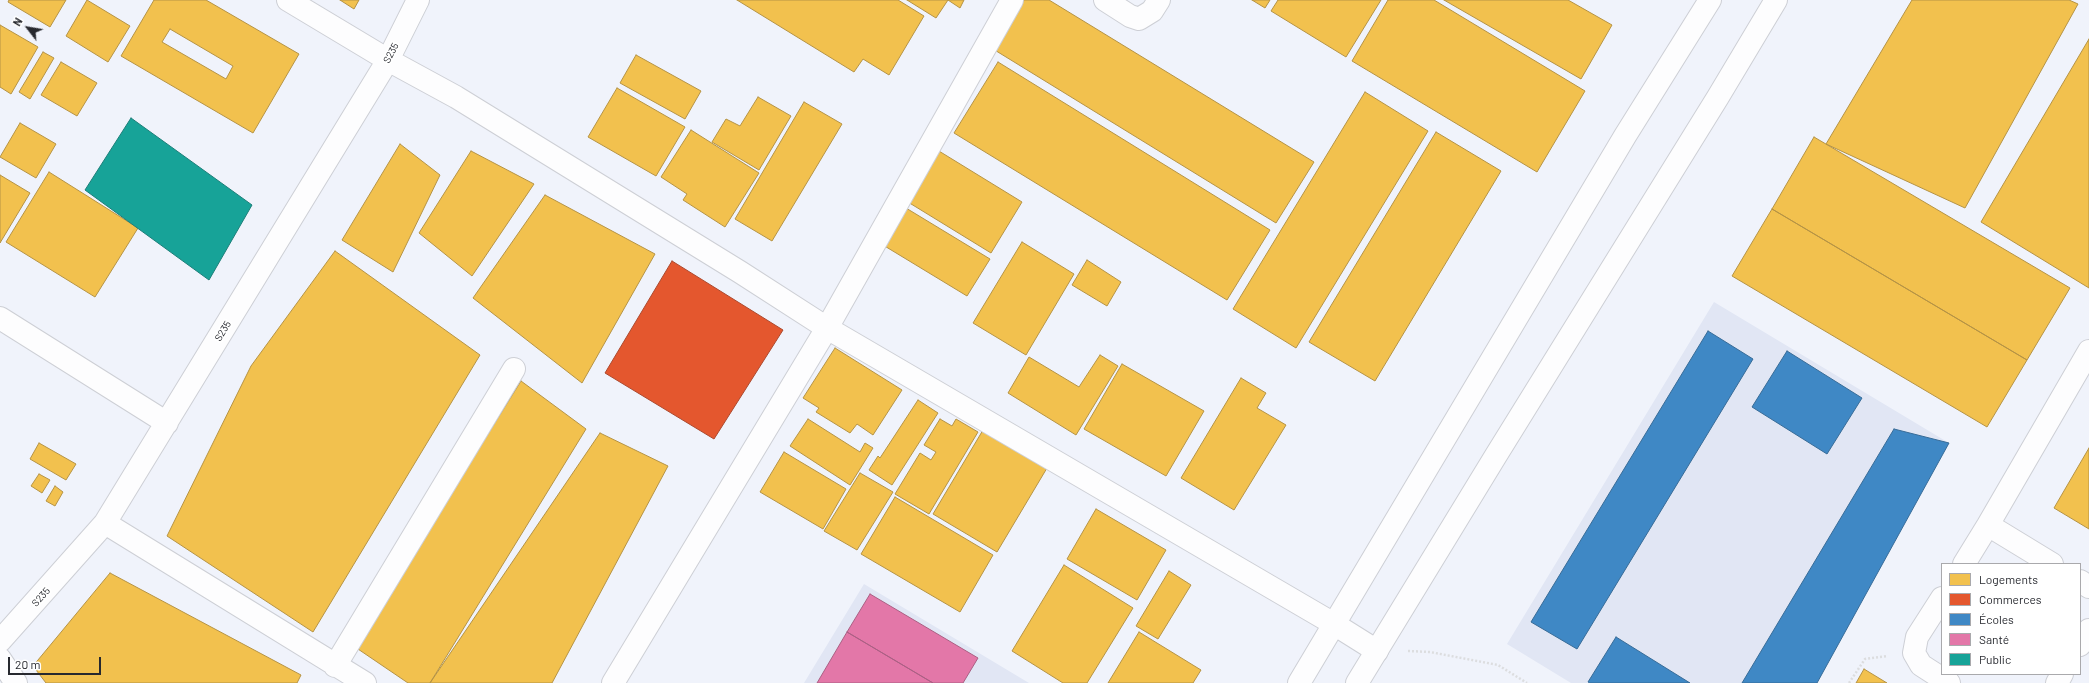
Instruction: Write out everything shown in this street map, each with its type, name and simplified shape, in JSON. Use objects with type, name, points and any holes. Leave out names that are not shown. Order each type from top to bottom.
[{"type":"street","points":[[288,0],[388,60],[469,105],[694,243],[827,328],[1334,624],[1377,651]]},
{"type":"street","name":"S235","points":[[0,641],[105,523],[388,60],[418,0]]},
{"type":"street","points":[[613,683],[827,328],[1012,0]]},
{"type":"street","points":[[1105,0],[1130,16],[1140,19],[1152,12],[1159,0]]},
{"type":"street","points":[[1299,683],[1613,156],[1710,0]]},
{"type":"street","points":[[1357,683],[1718,97],[1776,0]]},
{"type":"street","points":[[0,318],[167,423]]},
{"type":"street","points":[[1965,563],[2089,351]]},
{"type":"street","points":[[335,666],[514,369]]},
{"type":"street","points":[[105,523],[335,666],[365,683]]},
{"type":"street","points":[[1988,525],[2050,563]]},
{"type":"street","points":[[1941,600],[1917,637],[1914,653],[1921,665],[1949,683]]},
{"type":"street","points":[[2081,642],[2089,630]]},
{"type":"street","points":[[0,660],[16,683]]},
{"type":"path","points":[[1377,651],[1430,652],[1498,665],[1527,683]]},
{"type":"path","points":[[1849,683],[1865,659],[1914,653]]},
{"type":"shaded area","points":[[1714,302],[1949,443],[1807,683],[1571,683],[1507,644]]},
{"type":"shaded area","points":[[864,584],[1029,683],[804,683]]},
{"type":"building: Logements","points":[[9,0],[66,0],[50,27],[8,2]]},
{"type":"building: Logements","points":[[87,0],[130,26],[108,62],[66,36]]},
{"type":"building: Logements","points":[[154,0],[206,0],[299,54],[253,133],[121,56]],"holes":[[[170,29],[233,66],[226,79],[162,42]]]},
{"type":"building: Logements","points":[[340,0],[359,0],[354,9]]},
{"type":"building: Logements","points":[[737,0],[898,0],[924,16],[889,75],[863,59],[854,72]]},
{"type":"building: Logements","points":[[907,0],[948,0],[936,18]]},
{"type":"building: Logements","points":[[948,0],[964,0],[960,8]]},
{"type":"building: Logements","points":[[1023,0],[1049,0],[1314,162],[1276,223],[993,49]]},
{"type":"building: Logements","points":[[1252,0],[1270,0],[1265,8]]},
{"type":"building: Logements","points":[[1278,0],[1381,0],[1346,57],[1271,11]]},
{"type":"building: Logements","points":[[1388,0],[1434,0],[1585,91],[1537,172],[1352,61]]},
{"type":"building: Logements","points":[[1444,0],[1568,0],[1612,25],[1581,79]]},
{"type":"building: Logements","points":[[1912,0],[2069,0],[2078,4],[1965,208],[1826,144]]},
{"type":"building: Logements","points":[[0,25],[38,47],[11,94],[0,87]]},
{"type":"building: Logements","points":[[2089,39],[2089,288],[1981,222]]},
{"type":"building: Logements","points":[[43,52],[54,58],[30,99],[19,92]]},
{"type":"building: Logements","points":[[636,55],[701,91],[685,119],[620,83]]},
{"type":"building: Logements","points":[[61,62],[97,83],[77,116],[41,95]]},
{"type":"building: Logements","points":[[998,62],[1270,230],[1227,300],[954,133]]},
{"type":"building: Logements","points":[[617,88],[685,127],[656,176],[588,137]]},
{"type":"building: Logements","points":[[1365,92],[1428,131],[1296,348],[1233,309]]},
{"type":"building: Logements","points":[[758,97],[791,116],[759,170],[712,142],[726,119],[740,126]]},
{"type":"building: Logements","points":[[804,102],[842,124],[772,241],[735,219]]},
{"type":"building: Logements","points":[[20,123],[56,144],[36,178],[0,157]]},
{"type":"building: Logements","points":[[691,130],[759,173],[725,227],[683,200],[687,194],[661,177]]},
{"type":"building: Logements","points":[[1436,132],[1501,171],[1375,381],[1309,342]]},
{"type":"building: Logements","points":[[1814,137],[2070,288],[2027,360],[1772,209]]},
{"type":"building: Logements","points":[[400,144],[440,175],[393,272],[342,240]]},
{"type":"building: Logements","points":[[934,148],[1022,202],[991,253],[903,199]]},
{"type":"building: Logements","points":[[471,151],[534,184],[472,276],[419,233]]},
{"type":"building: Logements","points":[[49,172],[138,228],[95,297],[6,242]]},
{"type":"building: Logements","points":[[0,175],[30,193],[0,243]]},
{"type":"building: Logements","points":[[545,195],[655,254],[582,383],[473,298]]},
{"type":"building: Logements","points":[[901,205],[990,259],[967,296],[878,242]]},
{"type":"building: Logements","points":[[1772,209],[2027,360],[1987,427],[1732,276]]},
{"type":"building: Logements","points":[[1022,242],[1074,274],[1026,355],[973,323]]},
{"type":"building: Logements","points":[[335,251],[480,355],[313,632],[167,536],[251,366]]},
{"type":"building: Logements","points":[[1087,260],[1121,282],[1107,306],[1072,285]]},
{"type":"building: Logements","points":[[835,348],[902,390],[873,435],[857,424],[850,433],[816,412],[819,408],[803,398]]},
{"type":"building: Logements","points":[[1100,355],[1118,366],[1076,435],[1008,393],[1029,357],[1079,387]]},
{"type":"building: Logements","points":[[1122,364],[1204,411],[1166,476],[1084,429]]},
{"type":"building: Logements","points":[[1241,378],[1266,393],[1257,408],[1286,425],[1234,510],[1181,478]]},
{"type":"building: Logements","points":[[521,381],[586,429],[430,683],[408,683],[355,647]]},
{"type":"building: Logements","points":[[918,400],[938,413],[892,485],[869,470],[878,456],[880,458]]},
{"type":"building: Logements","points":[[808,419],[860,452],[865,443],[873,448],[850,485],[790,446]]},
{"type":"building: Logements","points":[[940,419],[952,426],[956,419],[978,432],[929,514],[895,494],[920,453],[931,460],[936,452],[924,445]]},
{"type":"building: Logements","points":[[986,425],[1050,463],[997,552],[933,514]]},
{"type":"building: Logements","points":[[600,433],[668,466],[552,683],[430,683]]},
{"type":"building: Logements","points":[[39,443],[76,464],[66,480],[30,459]]},
{"type":"building: Logements","points":[[2089,448],[2089,529],[2054,508]]},
{"type":"building: Logements","points":[[784,452],[846,489],[823,529],[760,492]]},
{"type":"building: Logements","points":[[860,473],[893,492],[857,550],[824,531]]},
{"type":"building: Logements","points":[[39,474],[50,480],[42,493],[31,486]]},
{"type":"building: Logements","points":[[55,486],[63,492],[55,506],[46,501]]},
{"type":"building: Logements","points":[[895,497],[993,555],[960,612],[861,554]]},
{"type":"building: Logements","points":[[1096,509],[1166,550],[1137,600],[1067,559]]},
{"type":"building: Logements","points":[[1064,565],[1133,608],[1087,683],[1063,683],[1012,651]]},
{"type":"building: Logements","points":[[1169,571],[1191,585],[1158,639],[1136,626]]},
{"type":"building: Logements","points":[[110,573],[301,675],[297,683],[46,683],[33,666]]},
{"type":"building: Logements","points":[[1139,632],[1201,670],[1193,683],[1108,683]]},
{"type":"building: Logements","points":[[1864,669],[1887,683],[1856,683]]},
{"type":"building: Commerces","points":[[672,261],[783,330],[714,439],[605,373]]},
{"type":"building: Écoles","points":[[1708,331],[1753,359],[1577,649],[1531,622]]},
{"type":"building: Écoles","points":[[1787,351],[1862,398],[1827,454],[1752,407]]},
{"type":"building: Écoles","points":[[1894,429],[1949,443],[1817,683],[1742,683]]},
{"type":"building: Écoles","points":[[1616,637],[1690,683],[1588,682]]},
{"type":"building: Santé","points":[[870,594],[978,658],[963,683],[933,683],[847,632]]},
{"type":"building: Santé","points":[[847,632],[933,683],[817,683]]},
{"type":"building: Public","points":[[131,118],[252,205],[209,280],[85,190]]}]
